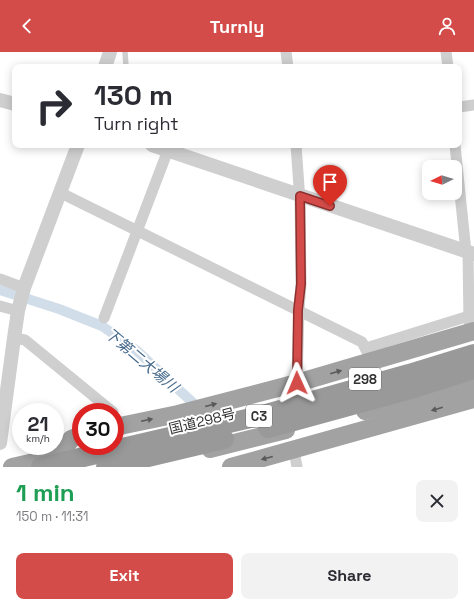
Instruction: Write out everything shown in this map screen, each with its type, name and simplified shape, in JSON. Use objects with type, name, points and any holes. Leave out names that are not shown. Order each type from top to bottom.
[{"type":"highway","points":[[124,419],[178,414],[250,402],[369,355],[472,332]]},
{"type":"highway","name":"国道298号","points":[[124,442],[200,422],[250,402],[416,366],[472,332]]},
{"type":"highway","name":"C3","points":[[41,467],[255,417],[409,374],[474,354]]},
{"type":"highway","name":"C3","points":[[106,467],[260,430],[414,388],[474,369]]},
{"type":"highway","name":"国道298号","points":[[134,467],[418,398],[474,381]]},
{"type":"highway","points":[[235,466],[296,458],[474,398]]},
{"type":"highway","points":[[59,456],[72,439]]},
{"type":"highway","points":[[12,467],[72,453]]},
{"type":"street","points":[[106,64],[110,52]]},
{"type":"street","points":[[286,52],[288,64]]},
{"type":"street","points":[[446,52],[448,64]]},
{"type":"street","points":[[0,100],[12,103]]},
{"type":"street","points":[[462,107],[474,105]]},
{"type":"street","points":[[0,443],[2,416],[18,311],[24,288],[77,148]]},
{"type":"street","points":[[162,148],[469,253]]},
{"type":"street","points":[[296,148],[300,196],[301,284],[298,310],[297,383]]},
{"type":"street","points":[[455,148],[469,253],[472,332]]},
{"type":"street","points":[[104,318],[168,150]]},
{"type":"street","points":[[60,193],[138,230],[362,342],[369,355]]},
{"type":"street","points":[[0,279],[24,288]]},
{"type":"street","points":[[0,306],[18,311]]},
{"type":"street","points":[[14,338],[25,340],[97,403]]},
{"type":"lane","points":[[125,52],[126,64]]},
{"type":"waterway","name":"下第二大場川","points":[[0,290],[59,309],[102,326],[136,350],[218,426]]},
{"type":"route","points":[[297,383],[298,310],[301,284],[300,196],[330,206]]}]
